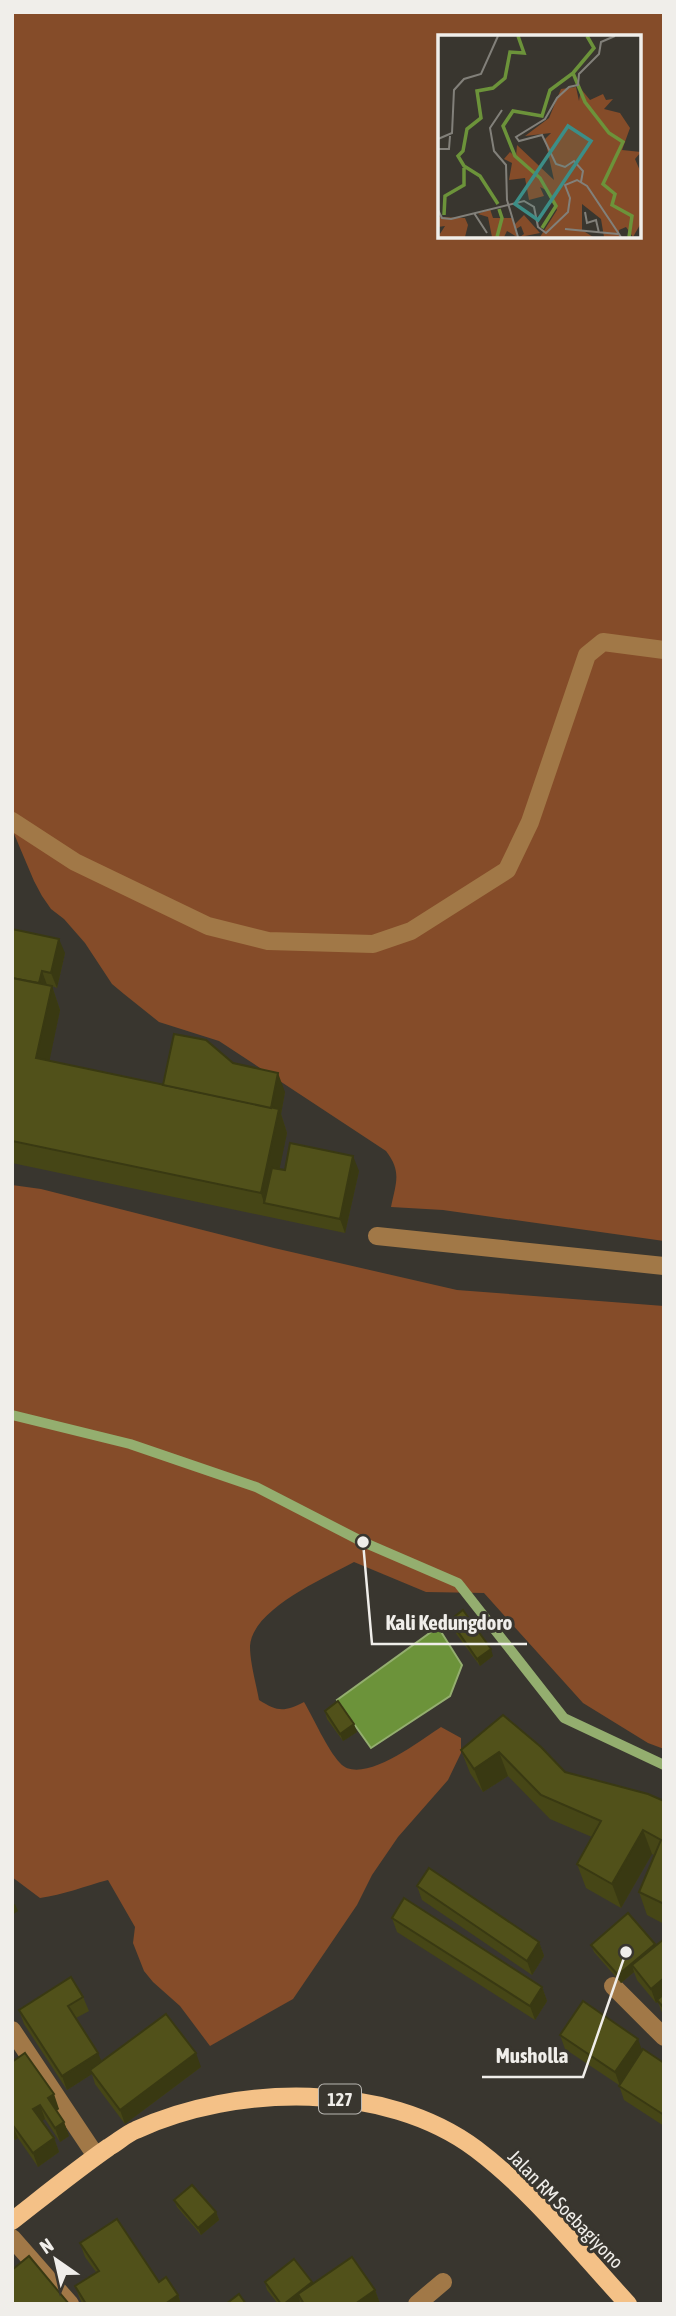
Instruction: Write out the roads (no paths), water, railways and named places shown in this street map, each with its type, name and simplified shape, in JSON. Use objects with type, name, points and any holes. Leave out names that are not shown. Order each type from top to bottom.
[{"type":"main road","name":"Jalan RM Soebagiyono","points":[[12,2221],[96,2156],[134,2131],[184,2112],[240,2101],[322,2096],[373,2105],[425,2120],[474,2148],[524,2192],[628,2304]]},
{"type":"street","points":[[12,821],[75,862],[208,926],[268,941],[373,944],[411,931],[507,870],[530,822],[587,654],[603,642],[664,650]]},
{"type":"street","points":[[377,1236],[664,1266]]},
{"type":"street","points":[[613,1986],[664,2037]]},
{"type":"street","points":[[12,2031],[96,2156]]},
{"type":"street","points":[[12,2238],[70,2304]]},
{"type":"street","points":[[417,2304],[443,2282]]},
{"type":"waterway","points":[[12,1415],[130,1444],[256,1487],[363,1542],[458,1583],[564,1718],[664,1765]]},
{"type":"place","name":"Kali Kedungdoro","points":[[363,1542]]},
{"type":"place","name":"Musholla","points":[[626,1952]]}]
